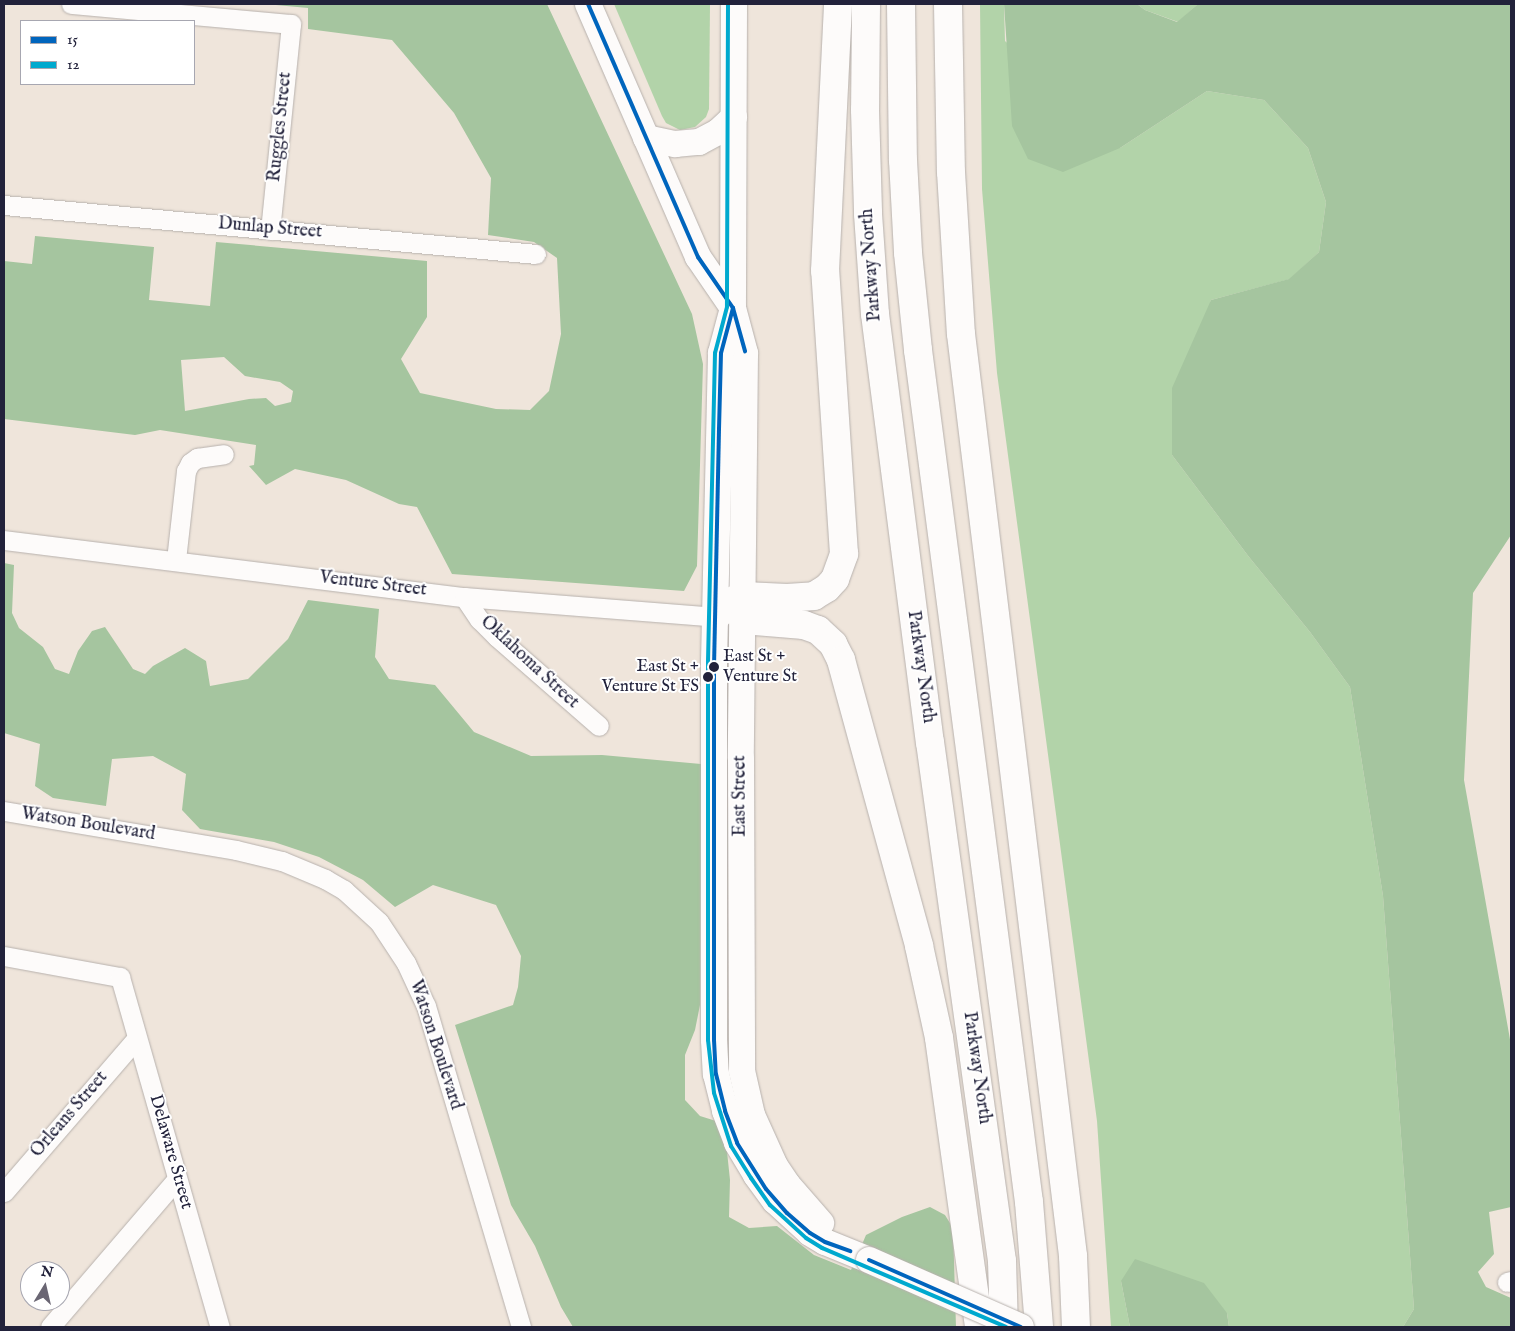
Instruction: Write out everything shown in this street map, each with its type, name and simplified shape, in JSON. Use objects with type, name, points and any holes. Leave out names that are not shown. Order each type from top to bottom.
[{"type":"highway","points":[[743,608],[788,598],[814,596],[827,588],[835,579],[844,554],[825,270],[838,4]]},
{"type":"highway","name":"Parkway North","points":[[866,4],[865,110],[868,214],[875,314],[929,732],[1000,1242],[1004,1327]]},
{"type":"highway","points":[[901,4],[903,160],[911,282],[1029,1202],[1039,1327]]},
{"type":"highway","points":[[948,4],[951,172],[961,334],[1073,1256],[1076,1327]]},
{"type":"highway","points":[[716,617],[729,602],[743,608],[804,625],[818,630],[833,644],[841,660],[919,946],[939,1038],[978,1327]]},
{"type":"main road","name":"East Street","points":[[588,4],[698,257],[733,308],[745,353],[741,921],[743,1078],[752,1115],[775,1166],[802,1203],[860,1255]]},
{"type":"main road","points":[[733,308],[734,4]]},
{"type":"main road","points":[[646,138],[675,144],[698,142],[713,135],[734,117]]},
{"type":"main road","name":"East Street","points":[[733,308],[721,353],[716,617],[714,1040],[720,1092],[737,1143],[756,1175],[776,1201],[810,1233],[825,1242],[860,1255],[1021,1327]]},
{"type":"street","name":"Ruggles Street","points":[[71,4],[291,24],[270,230]]},
{"type":"street","name":"Dunlap Street","points":[[4,205],[536,254]]},
{"type":"street","points":[[176,560],[186,471],[190,463],[197,458],[224,454]]},
{"type":"street","name":"Venture Street","points":[[4,540],[464,597],[716,617]]},
{"type":"street","name":"Oklahoma Street","points":[[464,597],[479,619],[497,637],[599,726]]},
{"type":"street","name":"Watson Boulevard","points":[[4,811],[236,850],[282,861],[325,879],[344,890],[368,910],[394,942],[406,962],[426,1006],[521,1327]]},
{"type":"street","name":"Delaware Street","points":[[4,956],[120,977],[220,1327]]},
{"type":"street","name":"Orleans Street","points":[[4,1192],[137,1038]]},
{"type":"street","points":[[50,1327],[177,1179]]},
{"type":"green space","points":[[265,4],[547,4],[692,314],[703,364],[697,566],[684,591],[452,574],[417,507],[399,504],[346,480],[295,469],[266,485],[249,466],[254,465],[256,445],[160,430],[135,435],[4,419],[4,261],[32,264],[35,236],[154,247],[149,300],[210,306],[216,242],[427,261],[427,317],[401,359],[420,393],[496,409],[530,410],[549,391],[561,334],[557,258],[534,242],[488,235],[491,178],[454,113],[392,40],[308,29],[308,8]],"holes":[[[224,357],[245,376],[280,382],[293,391],[291,402],[275,406],[266,398],[249,399],[185,411],[181,360]]]},
{"type":"green space","points":[[614,4],[710,4],[709,109],[706,117],[695,127],[680,130],[666,123]]},
{"type":"green space","points":[[980,4],[1004,4],[1005,41],[1120,148],[1207,91],[1264,100],[1308,148],[1326,202],[1319,252],[1290,279],[1211,300],[1172,455],[1249,557],[1310,632],[1350,687],[1383,896],[1414,1309],[1403,1327],[1229,1327],[1227,1313],[1121,1281],[1130,1327],[1111,1327],[1097,1121],[997,373],[982,189]]},
{"type":"green space","points":[[1004,4],[1137,4],[1145,10],[1177,22],[1198,4],[1511,4],[1511,535],[1473,593],[1464,780],[1511,1045],[1511,1207],[1489,1212],[1494,1254],[1478,1272],[1486,1287],[1511,1298],[1511,1327],[1403,1327],[1414,1309],[1383,896],[1350,687],[1310,632],[1249,557],[1172,455],[1172,388],[1211,300],[1289,279],[1319,252],[1326,202],[1308,148],[1264,100],[1207,91],[1120,148],[1063,172],[1028,159],[1012,126]]},
{"type":"green space","points":[[1137,4],[1198,4],[1178,22],[1145,10]]},
{"type":"green space","points":[[4,563],[14,565],[12,613],[19,628],[43,647],[55,669],[69,674],[78,651],[92,631],[105,627],[133,669],[145,674],[153,666],[185,648],[206,661],[210,686],[248,679],[288,639],[308,600],[379,609],[375,657],[389,679],[435,685],[474,732],[531,756],[602,755],[701,764],[700,1005],[695,1030],[685,1055],[685,1100],[700,1116],[716,1121],[726,1142],[730,1180],[729,1217],[749,1228],[777,1226],[814,1255],[851,1270],[866,1235],[902,1217],[930,1207],[945,1215],[953,1228],[956,1327],[573,1327],[561,1307],[535,1246],[511,1205],[455,1025],[513,1005],[518,987],[521,956],[496,905],[433,885],[395,907],[363,880],[319,857],[274,842],[200,829],[182,810],[186,774],[153,756],[112,759],[106,806],[53,798],[35,786],[40,744],[4,733]]},
{"type":"green space","points":[[1135,1259],[1204,1283],[1227,1313],[1229,1327],[1130,1327],[1121,1281]]},
{"type":"transit line","name":"15","points":[[588,4],[698,257],[733,308],[745,351]]},
{"type":"transit line","name":"12","points":[[728,4],[727,307],[715,353],[708,663],[708,1040],[714,1093],[731,1146],[751,1178],[770,1205],[806,1238],[822,1248],[1006,1327]]},
{"type":"transit line","name":"15","points":[[733,308],[721,353],[719,429],[714,663],[714,1040],[716,1074],[725,1111],[737,1143],[766,1189],[787,1213],[810,1233],[825,1242],[850,1251]]},
{"type":"transit line","name":"15","points":[[869,1260],[1021,1327]]},
{"type":"place","name":"East St + Venture St","points":[[714,667]]},
{"type":"place","name":"East St + Venture St FS","points":[[708,677]]}]
